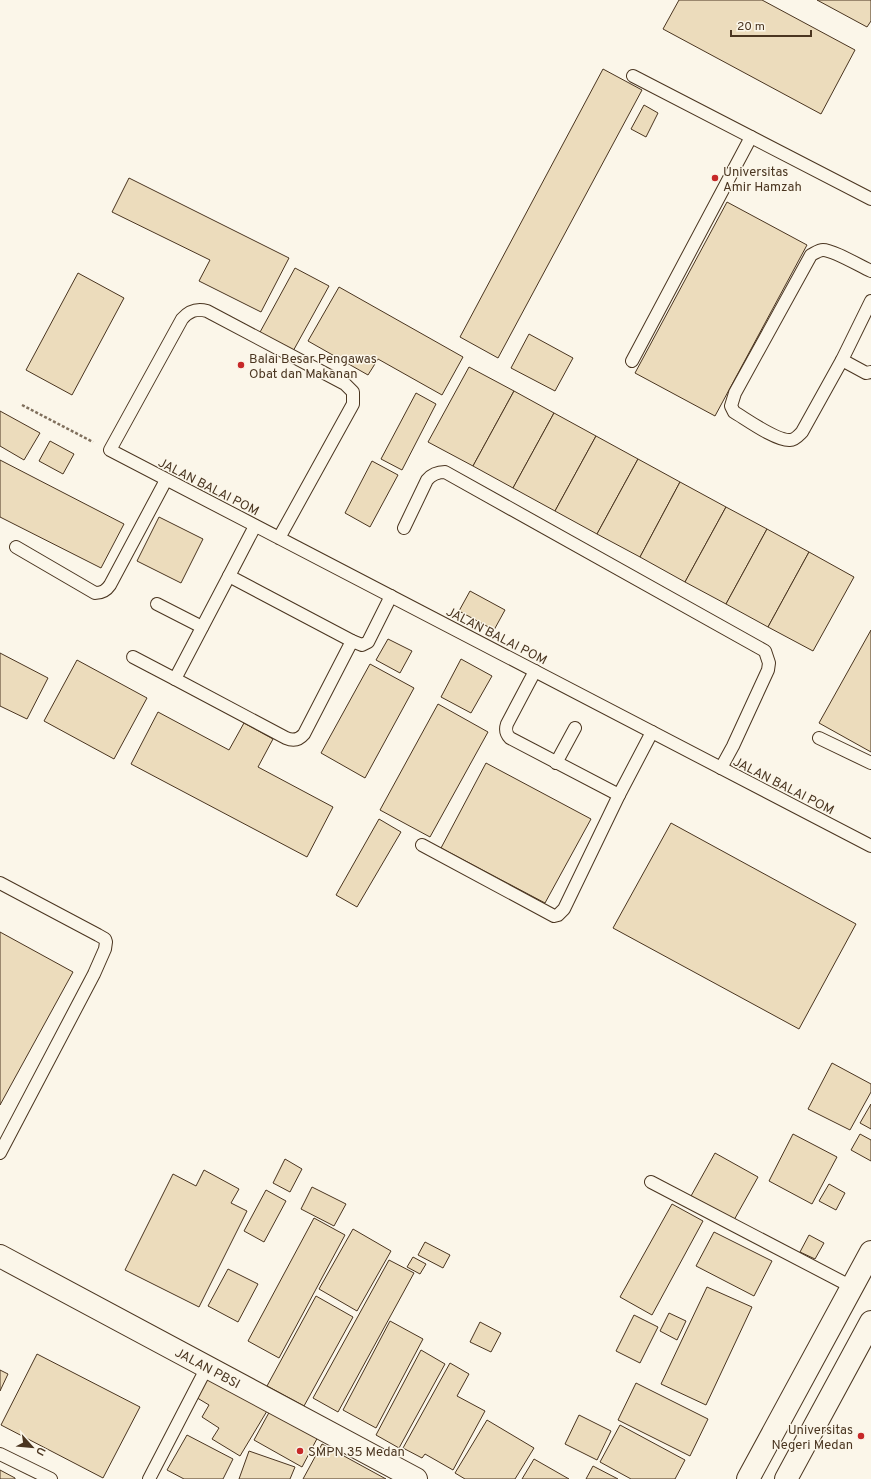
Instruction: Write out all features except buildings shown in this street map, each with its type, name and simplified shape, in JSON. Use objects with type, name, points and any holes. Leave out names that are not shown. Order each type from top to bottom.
[{"type":"street","points":[[748,1479],[871,1252]]},
{"type":"street","name":"JALAN PBSI","points":[[0,1256],[416,1479]]},
{"type":"street","points":[[786,1479],[871,1322]]},
{"type":"lane","points":[[633,76],[871,199]]},
{"type":"lane","points":[[632,361],[751,137]]},
{"type":"lane","points":[[871,271],[832,252],[823,250],[812,255],[735,393],[731,406],[734,412],[780,439],[791,441],[802,432],[842,360],[871,301]]},
{"type":"lane","points":[[110,450],[182,319],[194,310],[200,309],[214,314],[345,384],[353,392],[353,404],[279,538]]},
{"type":"lane","points":[[842,360],[869,375]]},
{"type":"lane","name":"JALAN BALAI POM","points":[[110,450],[871,846]]},
{"type":"lane","points":[[404,528],[427,480],[437,472],[445,472],[765,651],[769,662],[768,670],[721,768]]},
{"type":"lane","points":[[16,547],[95,593],[106,591],[166,480]]},
{"type":"lane","points":[[174,679],[256,526]]},
{"type":"lane","points":[[229,576],[362,645],[368,642],[391,596]]},
{"type":"lane","points":[[157,604],[202,627]]},
{"type":"lane","points":[[133,657],[286,738],[296,740],[301,738],[304,734],[352,641]]},
{"type":"lane","points":[[534,671],[507,724],[506,732],[510,738],[619,795]]},
{"type":"lane","points":[[556,763],[575,728]]},
{"type":"lane","points":[[422,845],[554,916],[558,915],[564,909],[619,795],[652,732]]},
{"type":"lane","points":[[819,738],[871,764]]},
{"type":"lane","points":[[0,883],[105,939],[106,945],[94,974],[0,1152]]},
{"type":"lane","points":[[652,1182],[852,1287]]},
{"type":"lane","points":[[148,1479],[207,1367]]},
{"type":"lane","points":[[0,1454],[51,1479]]},
{"type":"path","points":[[22,405],[110,450]]},
{"type":"place","name":"Universitas Amir Hamzah","points":[[715,178]]},
{"type":"place","name":"Balai Besar Pengawas Obat dan Makanan","points":[[241,365]]},
{"type":"place","name":"Universitas Negeri Medan","points":[[861,1436]]},
{"type":"place","name":"SMPN 35 Medan","points":[[300,1451]]}]
